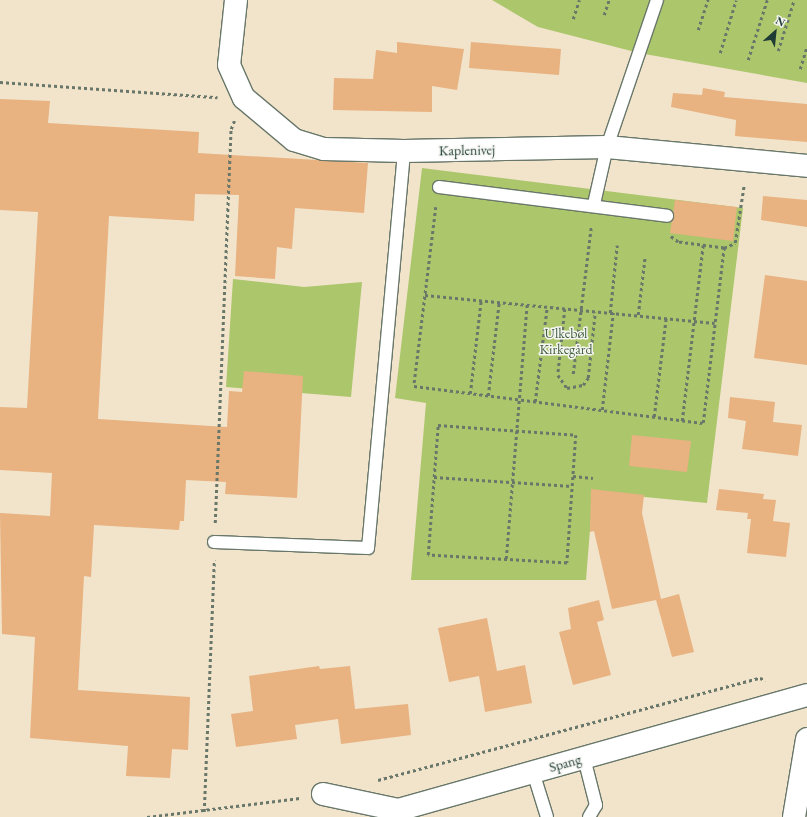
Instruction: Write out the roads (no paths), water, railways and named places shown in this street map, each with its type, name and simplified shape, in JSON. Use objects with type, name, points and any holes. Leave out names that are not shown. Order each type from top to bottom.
[{"type":"street","name":"Kaplenivej","points":[[236,0],[230,65],[244,98],[294,140],[324,148],[404,151],[607,147],[807,166]]},
{"type":"street","name":"Spang","points":[[323,794],[398,810],[807,695]]},
{"type":"street","points":[[794,817],[807,740]]},
{"type":"lane","points":[[594,204],[607,147],[657,0]]},
{"type":"lane","points":[[214,542],[368,548],[404,151]]},
{"type":"lane","points":[[439,187],[594,204],[667,216]]},
{"type":"lane","points":[[584,758],[596,805],[589,817]]},
{"type":"lane","points":[[533,772],[547,817]]},
{"type":"park label","name":"Ulkebøl Kirkegård","points":[[566,342]]}]
